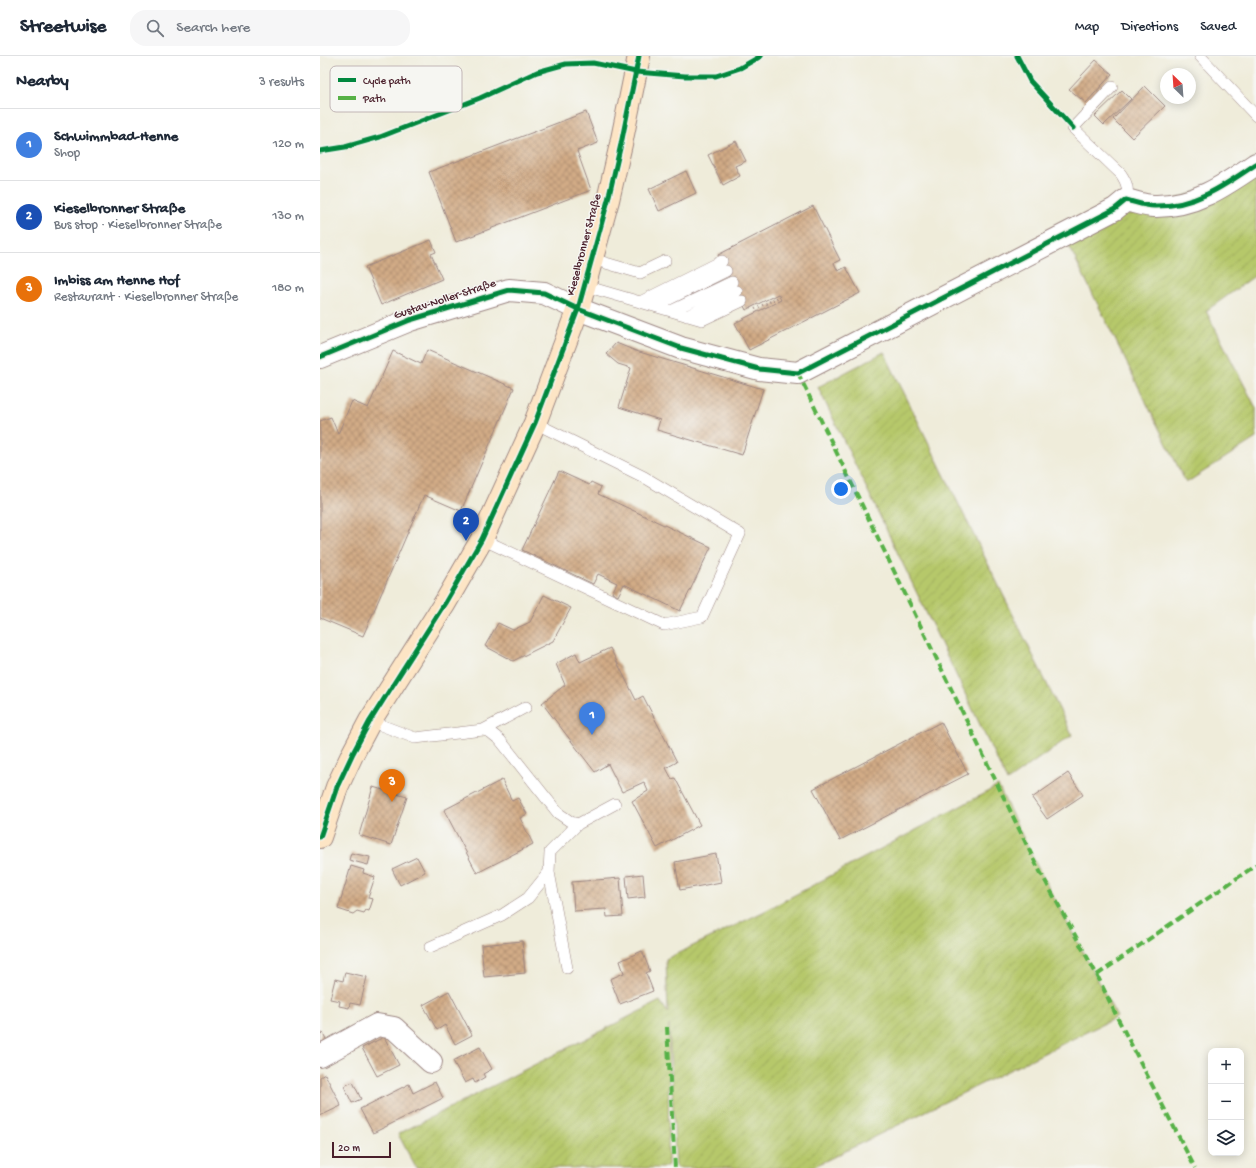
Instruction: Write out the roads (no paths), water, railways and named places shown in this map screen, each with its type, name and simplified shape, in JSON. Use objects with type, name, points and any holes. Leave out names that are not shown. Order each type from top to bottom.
[{"type":"street","name":"Kieselbronner Straße","points":[[320,837],[337,787],[353,753],[370,721],[441,610],[482,538],[535,423],[578,309],[585,286],[620,151],[639,56]]},
{"type":"street","points":[[1126,200],[1153,206],[1176,204],[1196,199],[1220,188],[1256,164]]},
{"type":"street","name":"Gustav-Noller-Straße","points":[[320,357],[410,320],[509,290],[544,294],[578,309],[681,348],[759,369],[798,373],[1115,209],[1126,200]]},
{"type":"street","points":[[320,1056],[377,1025],[394,1028],[431,1062]]},
{"type":"lane","points":[[1200,56],[1256,116]]},
{"type":"lane","points":[[1112,87],[1073,128],[1121,174],[1126,182],[1128,191],[1126,200]]},
{"type":"lane","points":[[592,259],[640,273],[665,261]]},
{"type":"lane","points":[[640,302],[724,266],[656,306]]},
{"type":"lane","points":[[585,286],[702,320],[742,301]]},
{"type":"lane","points":[[671,311],[734,286],[687,316]]},
{"type":"lane","points":[[482,538],[664,625],[702,617],[740,534],[644,477],[535,423]]},
{"type":"lane","points":[[370,721],[415,738],[483,730],[526,707]]},
{"type":"lane","points":[[483,730],[490,732],[500,740],[558,814],[571,822],[578,824]]},
{"type":"lane","points":[[567,968],[549,872],[550,852],[578,824],[615,804]]},
{"type":"lane","points":[[430,947],[502,915],[528,898],[549,872]]},
{"type":"place","name":"Kieselbronner Straße","points":[[466,541]]},
{"type":"place","name":"Schwimmbad-Henne","points":[[592,735]]},
{"type":"place","name":"Imbiss am Henne Hof","points":[[392,802]]}]
